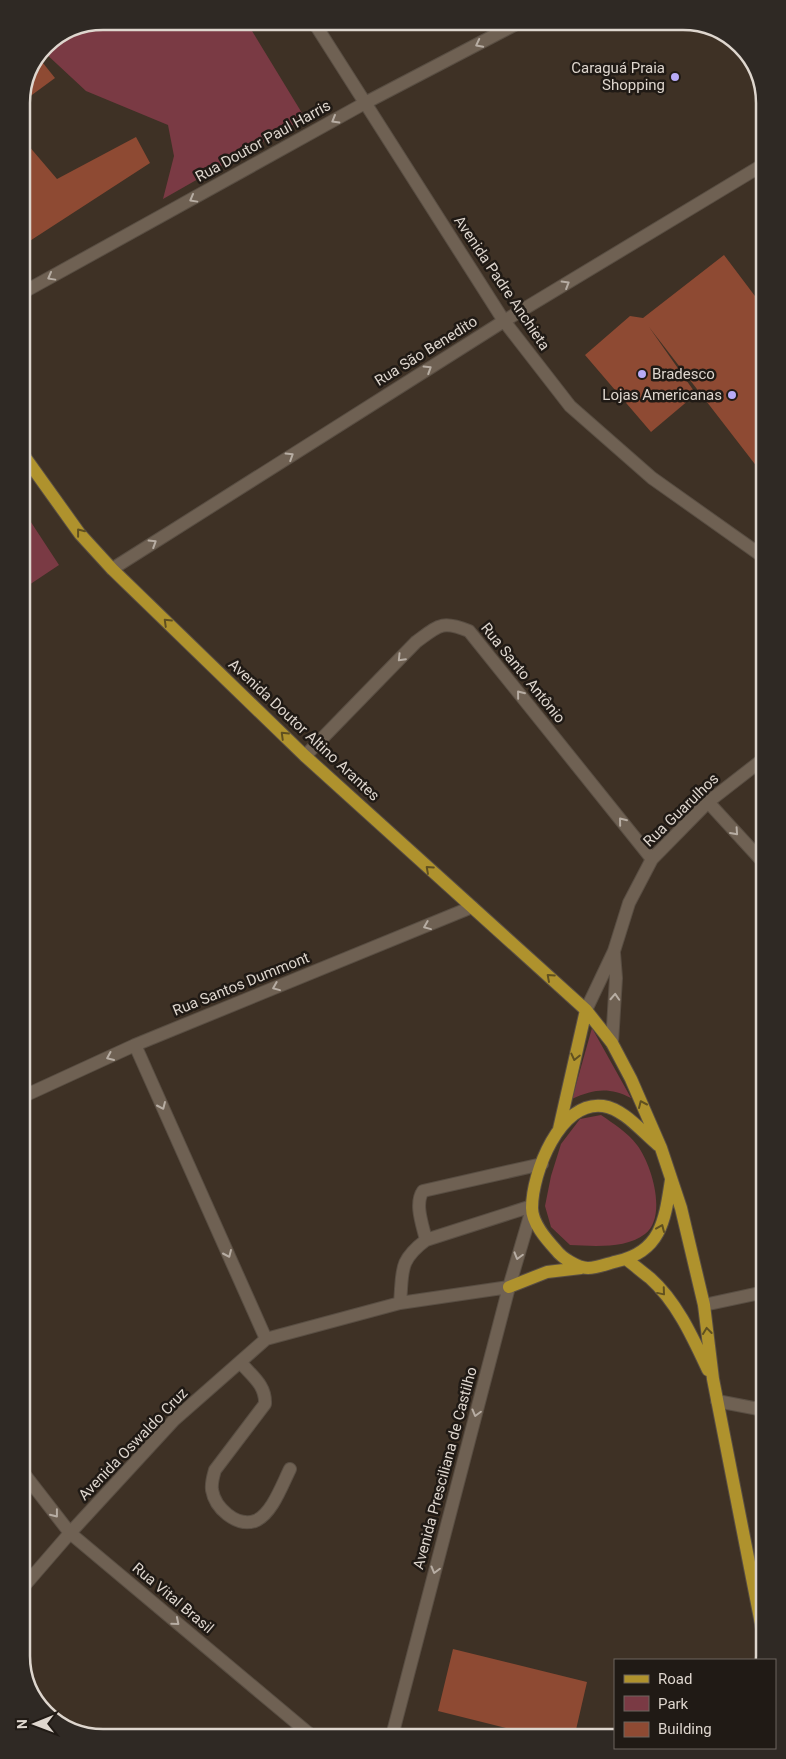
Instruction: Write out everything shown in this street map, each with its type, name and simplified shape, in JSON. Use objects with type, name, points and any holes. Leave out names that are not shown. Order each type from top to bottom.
[{"type":"main road","name":"Avenida Doutor Altino Arantes","points":[[30,464],[80,534],[112,569],[305,756],[586,1010],[612,1043],[631,1079],[661,1148]]},
{"type":"main road","points":[[558,1131],[586,1010]]},
{"type":"main road","points":[[588,1268],[567,1260],[558,1253],[538,1226],[532,1207],[536,1180],[547,1151],[558,1131],[577,1111],[588,1107],[602,1106],[613,1109],[628,1119],[661,1148],[681,1208],[704,1305],[713,1379],[756,1597]]},
{"type":"main road","points":[[509,1287],[547,1272],[588,1268],[626,1259],[647,1247],[656,1238],[663,1224],[671,1178]]},
{"type":"main road","points":[[626,1259],[651,1279],[668,1299],[690,1331],[713,1379]]},
{"type":"street","name":"Avenida Padre Anchieta","points":[[319,30],[504,321],[570,406],[652,478],[756,552]]},
{"type":"street","name":"Rua Doutor Paul Harris","points":[[30,289],[364,103],[505,30]]},
{"type":"street","name":"Rua São Benedito","points":[[112,569],[504,321],[756,169]]},
{"type":"street","name":"Rua Santo Antônio","points":[[305,756],[416,642],[437,626],[454,625],[469,631],[652,859]]},
{"type":"street","name":"Rua Guarulhos","points":[[614,951],[629,903],[652,859],[708,802],[756,765]]},
{"type":"street","points":[[708,802],[756,855]]},
{"type":"street","name":"Rua Santos Dummont","points":[[30,1093],[135,1045],[472,907]]},
{"type":"street","points":[[586,1010],[614,951]]},
{"type":"street","points":[[612,1043],[616,978],[614,951]]},
{"type":"street","points":[[135,1045],[266,1340]]},
{"type":"street","points":[[426,1240],[418,1204],[419,1197],[423,1191],[542,1164]]},
{"type":"street","points":[[400,1303],[403,1268],[407,1257],[426,1240],[532,1207]]},
{"type":"street","name":"Avenida Presciliana de Castilho","points":[[394,1729],[509,1287],[532,1207]]},
{"type":"street","name":"Avenida Oswaldo Cruz","points":[[30,1579],[174,1420],[266,1340],[400,1303],[509,1287]]},
{"type":"street","points":[[704,1305],[756,1294]]},
{"type":"street","points":[[240,1362],[262,1387],[265,1395],[265,1404],[215,1470],[212,1481],[212,1490],[215,1498],[224,1512],[235,1520],[244,1522],[256,1520],[270,1508],[290,1469]]},
{"type":"street","points":[[718,1401],[756,1408]]},
{"type":"street","name":"Rua Vital Brasil","points":[[30,1481],[70,1533],[304,1729]]},
{"type":"green space","points":[[251,30],[305,118],[163,199],[174,156],[168,125],[86,91],[48,55],[62,42],[88,31]]},
{"type":"green space","points":[[30,521],[59,565],[30,584]]},
{"type":"green space","points":[[592,1028],[631,1098],[616,1092],[595,1091],[572,1099]]},
{"type":"green space","points":[[601,1115],[629,1136],[642,1153],[652,1176],[655,1190],[655,1215],[652,1226],[637,1239],[609,1246],[570,1245],[551,1227],[545,1206],[551,1176],[561,1144],[580,1119]]},
{"type":"building","points":[[42,62],[55,78],[30,96],[32,84]]},
{"type":"building","points":[[136,137],[150,163],[30,241],[30,147],[57,179]]},
{"type":"building","name":"Lojas Americanas","points":[[724,255],[756,297],[756,466],[649,327],[696,394],[651,432],[585,355],[630,316],[643,318]]},
{"type":"building","points":[[453,1649],[587,1682],[576,1729],[510,1729],[438,1711]]},
{"type":"place","name":"Caraguá Praia Shopping","points":[[675,77]]},
{"type":"place","name":"Bradesco","points":[[642,374]]},
{"type":"place","name":"Lojas Americanas","points":[[732,395]]}]
